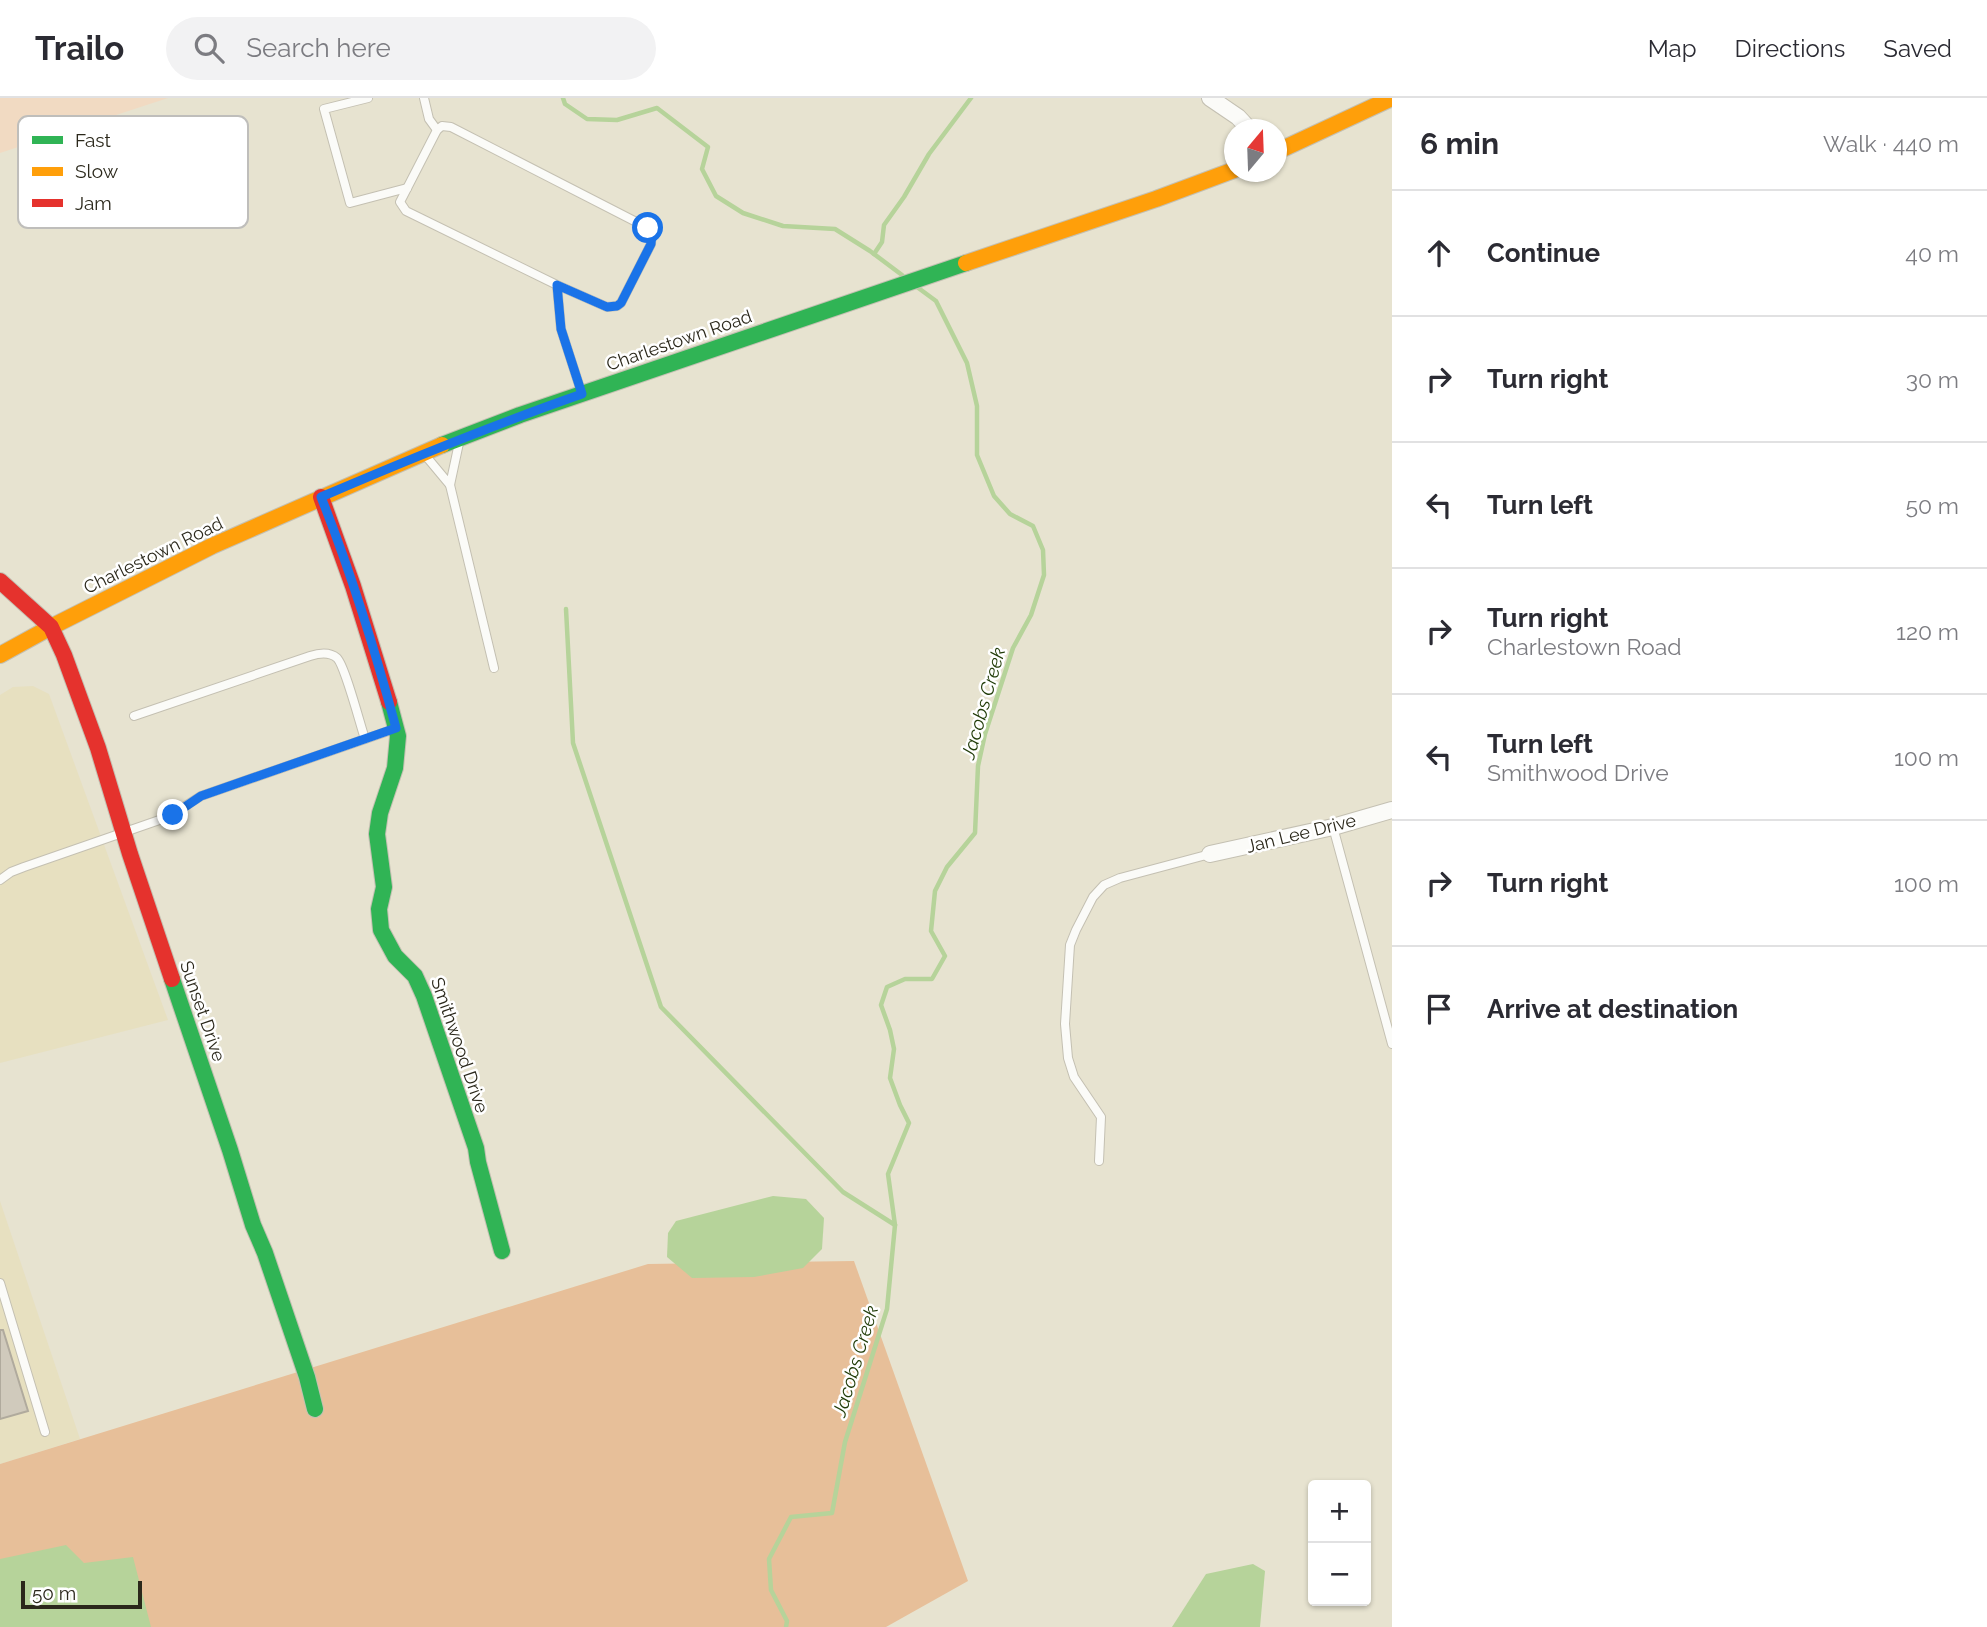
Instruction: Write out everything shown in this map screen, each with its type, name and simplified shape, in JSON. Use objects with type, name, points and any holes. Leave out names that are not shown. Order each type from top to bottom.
[{"type":"street","points":[[1210,98],[1240,119]]},
{"type":"street","points":[[1287,147],[1392,98]]},
{"type":"street","name":"Charlestown Road","points":[[0,654],[212,547],[423,453],[582,394],[1144,204],[1224,174]]},
{"type":"street","name":"Smithwood Drive","points":[[321,497],[366,623],[398,736],[397,754],[380,813],[377,834],[384,887],[379,909],[382,930],[395,956],[415,976],[424,996],[476,1148],[502,1251]]},
{"type":"street","points":[[0,581],[51,627]]},
{"type":"street","name":"Sunset Drive","points":[[51,627],[98,748],[122,831],[307,1377],[315,1409]]},
{"type":"street","name":"Jan Lee Drive","points":[[1210,854],[1333,827],[1392,810]]},
{"type":"lane","points":[[368,98],[324,110],[350,204],[407,188]]},
{"type":"lane","points":[[424,98],[429,119],[437,130]]},
{"type":"lane","points":[[442,126],[451,127],[648,228],[652,233],[651,244],[621,303],[607,307],[406,211],[400,202],[407,188],[437,130],[442,126]]},
{"type":"lane","points":[[557,285],[561,329],[582,394]]},
{"type":"lane","points":[[460,439],[450,485],[494,668]]},
{"type":"lane","points":[[423,453],[450,485]]},
{"type":"lane","points":[[134,716],[324,653],[334,656],[342,666],[365,739]]},
{"type":"lane","points":[[0,880],[24,867],[169,817],[201,796],[396,728]]},
{"type":"lane","points":[[1333,827],[1392,1044]]},
{"type":"lane","points":[[1099,1161],[1101,1117],[1074,1077],[1068,1058],[1065,1024],[1070,945],[1093,897],[1104,885],[1120,877],[1210,854]]},
{"type":"lane","points":[[0,1283],[46,1432]]},
{"type":"shaded area","points":[[0,98],[168,98],[113,116],[18,116],[18,147],[0,153]]},
{"type":"shaded area","points":[[33,686],[49,694],[168,1020],[0,1063],[0,695],[13,687]]},
{"type":"shaded area","points":[[773,1196],[806,1199],[824,1218],[822,1249],[803,1268],[754,1277],[692,1278],[667,1257],[668,1233],[676,1221]]},
{"type":"shaded area","points":[[0,1201],[80,1439],[0,1464]]},
{"type":"shaded area","points":[[854,1261],[968,1581],[886,1627],[0,1627],[0,1464],[648,1264]]},
{"type":"shaded area","points":[[66,1545],[84,1563],[133,1557],[151,1627],[0,1627],[0,1559]]},
{"type":"shaded area","points":[[1253,1564],[1265,1571],[1260,1627],[1172,1627],[1206,1574]]},
{"type":"building","points":[[0,1330],[3,1330],[28,1411],[0,1419]]},
{"type":"waterway","name":"Jacobs Creek","points":[[563,98],[565,104],[587,119],[617,120],[657,108],[708,147],[702,169],[716,196],[743,213],[783,226],[835,229],[902,275]]},
{"type":"waterway","points":[[874,254],[882,242],[884,225],[929,154],[971,98]]},
{"type":"waterway","name":"Jacobs Creek","points":[[786,1627],[787,1621],[771,1590],[769,1559],[791,1517],[832,1513],[845,1442],[887,1309],[895,1225],[888,1174],[909,1123],[890,1078],[894,1049],[881,1005],[887,987],[905,979],[932,979],[945,956],[931,931],[935,891],[947,867],[975,833],[978,766],[985,734],[1013,648],[1031,615],[1044,575],[1043,550],[1033,526],[1010,514],[994,496],[977,455],[977,406],[967,363],[936,301],[917,287]]},
{"type":"waterway","points":[[566,609],[573,743],[661,1007],[843,1192],[895,1225]]},
{"type":"traffic: fast","points":[[442,445],[520,415],[966,263]]},
{"type":"traffic: fast","points":[[389,702],[398,736],[395,768],[380,813],[377,834],[384,887],[379,909],[381,930],[395,956],[415,976],[424,996],[476,1148],[502,1251]]},
{"type":"traffic: fast","points":[[172,979],[253,1225],[307,1377],[315,1409]]},
{"type":"traffic: slow","points":[[1287,147],[1392,98]]},
{"type":"traffic: slow","points":[[966,263],[1224,174]]},
{"type":"traffic: slow","points":[[0,655],[212,546],[442,445]]},
{"type":"traffic: jam","points":[[321,497],[353,586],[389,702]]},
{"type":"traffic: jam","points":[[0,581],[51,627],[64,655],[98,748],[172,979]]},
{"type":"route","points":[[173,815],[201,796],[396,728],[366,623],[321,497],[423,453],[582,394],[561,329],[557,285],[607,307],[617,306],[651,244],[653,238],[648,228]]}]
